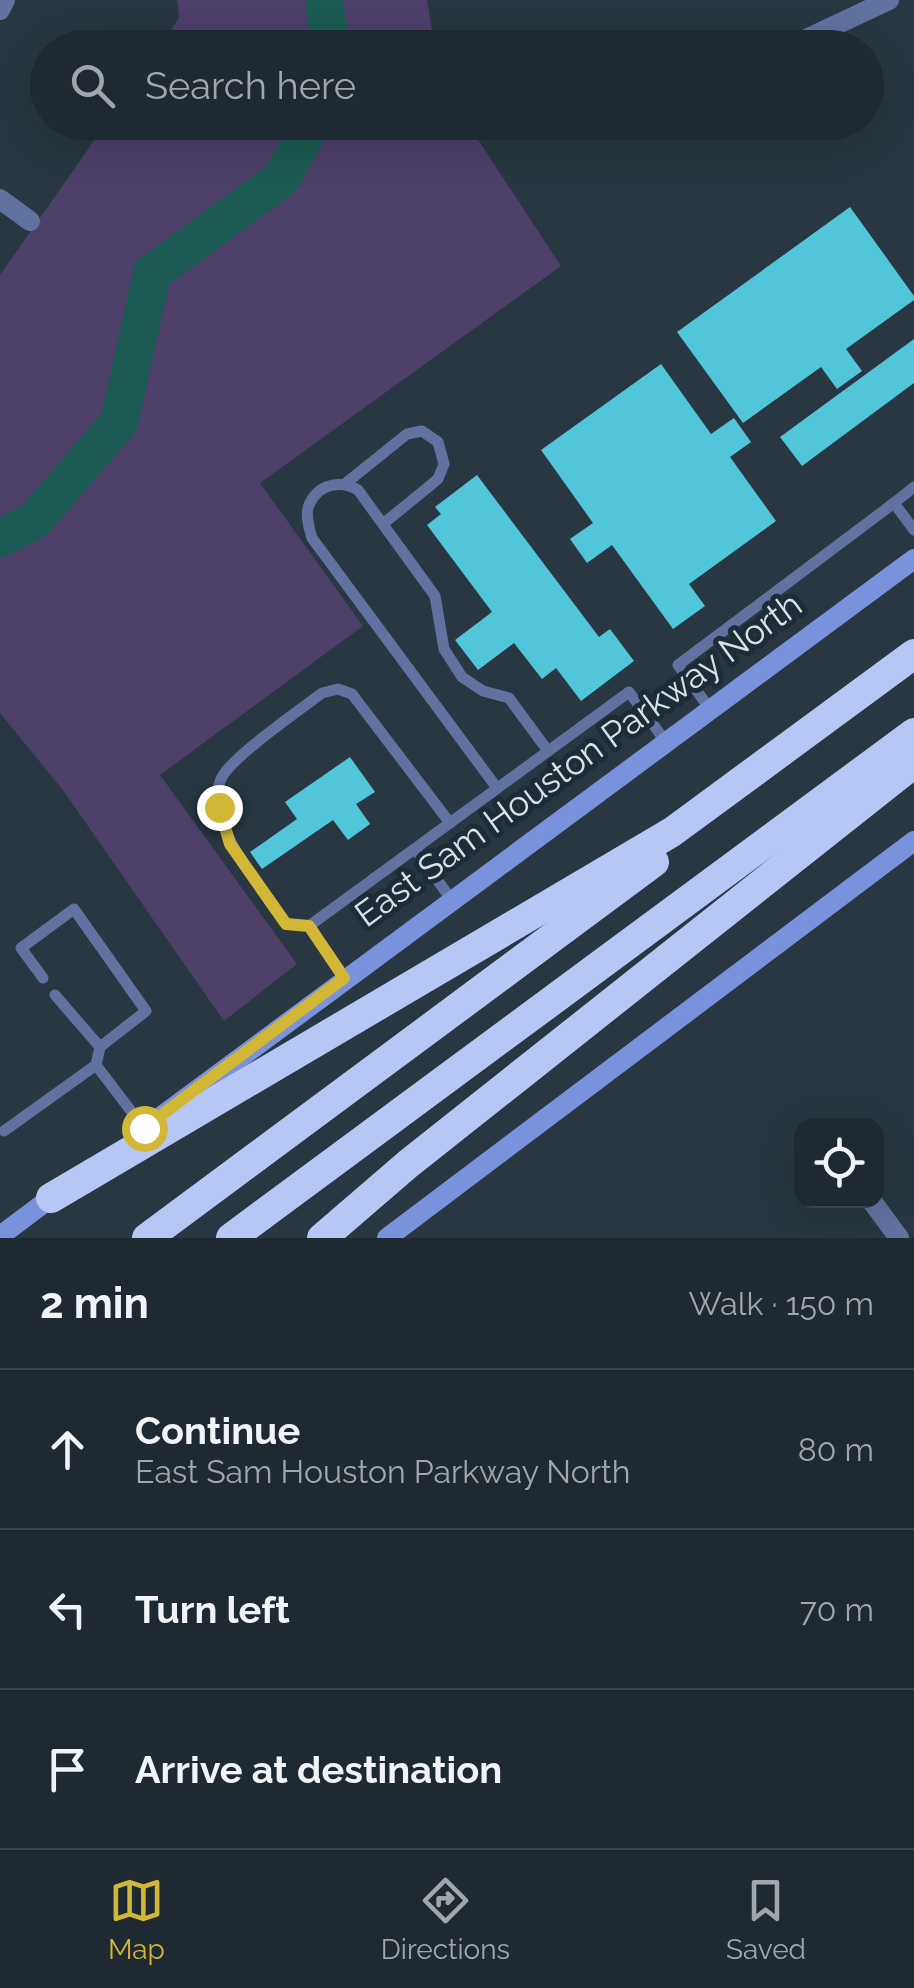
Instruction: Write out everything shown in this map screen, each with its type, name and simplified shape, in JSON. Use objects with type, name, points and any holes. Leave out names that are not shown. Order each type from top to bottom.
[{"type":"highway","points":[[51,1198],[672,832],[914,654]]},
{"type":"highway","points":[[147,1238],[914,670]]},
{"type":"highway","points":[[231,1238],[914,733]]},
{"type":"highway","points":[[322,1238],[408,1164],[914,763]]},
{"type":"main road","name":"East Sam Houston Parkway North","points":[[0,1236],[914,560]]},
{"type":"main road","points":[[387,1238],[914,841]]},
{"type":"street","points":[[0,10],[5,0]]},
{"type":"street","points":[[825,30],[889,0]]},
{"type":"street","points":[[0,199],[30,221]]},
{"type":"street","points":[[878,1208],[899,1238]]},
{"type":"lane","points":[[383,524],[438,479],[444,464],[438,442],[422,431],[407,434],[346,482],[332,484],[309,505],[308,524],[312,538],[498,788]]},
{"type":"lane","points":[[346,482],[358,490],[435,596],[444,648],[462,676],[484,691],[509,698],[548,751]]},
{"type":"lane","points":[[710,709],[678,666],[914,487]]},
{"type":"lane","points":[[894,502],[914,530]]},
{"type":"lane","points":[[450,823],[352,694],[338,690],[322,693],[232,765],[220,780],[219,807],[230,844],[286,924],[309,926],[498,788],[548,751],[629,692],[666,742]]},
{"type":"lane","points":[[414,849],[452,899]]},
{"type":"lane","points":[[1,1131],[96,1065],[100,1047],[146,1010],[74,909],[21,948],[43,978]]},
{"type":"lane","points":[[309,926],[344,978]]},
{"type":"lane","points":[[55,995],[100,1047]]},
{"type":"lane","points":[[96,1065],[144,1128]]},
{"type":"shaded area","points":[[177,0],[427,0],[432,30],[171,30],[179,18]]},
{"type":"shaded area","points":[[94,140],[478,140],[561,266],[260,483],[363,626],[160,775],[297,964],[224,1021],[62,789],[0,713],[0,275]]},
{"type":"building","points":[[850,207],[914,300],[846,349],[862,371],[837,389],[821,367],[743,423],[677,332]]},
{"type":"building","points":[[914,339],[914,383],[802,466],[780,437]]},
{"type":"building","points":[[661,364],[711,434],[734,418],[751,442],[730,457],[776,521],[689,584],[705,606],[673,629],[612,545],[587,563],[570,539],[593,523],[541,450]]},
{"type":"building","points":[[477,475],[599,637],[610,629],[634,661],[581,701],[556,668],[542,679],[514,643],[478,670],[455,640],[492,612],[427,525],[441,514],[435,507]]},
{"type":"building","points":[[350,757],[375,792],[356,804],[370,824],[348,840],[333,820],[262,869],[250,852],[297,819],[285,802]]},
{"type":"waterway","points":[[324,0],[328,30]]},
{"type":"waterway","points":[[0,538],[35,520],[119,422],[152,273],[281,179],[303,140]]},
{"type":"route","points":[[144,1128],[344,978],[309,926],[286,924],[230,844],[219,807]]}]
